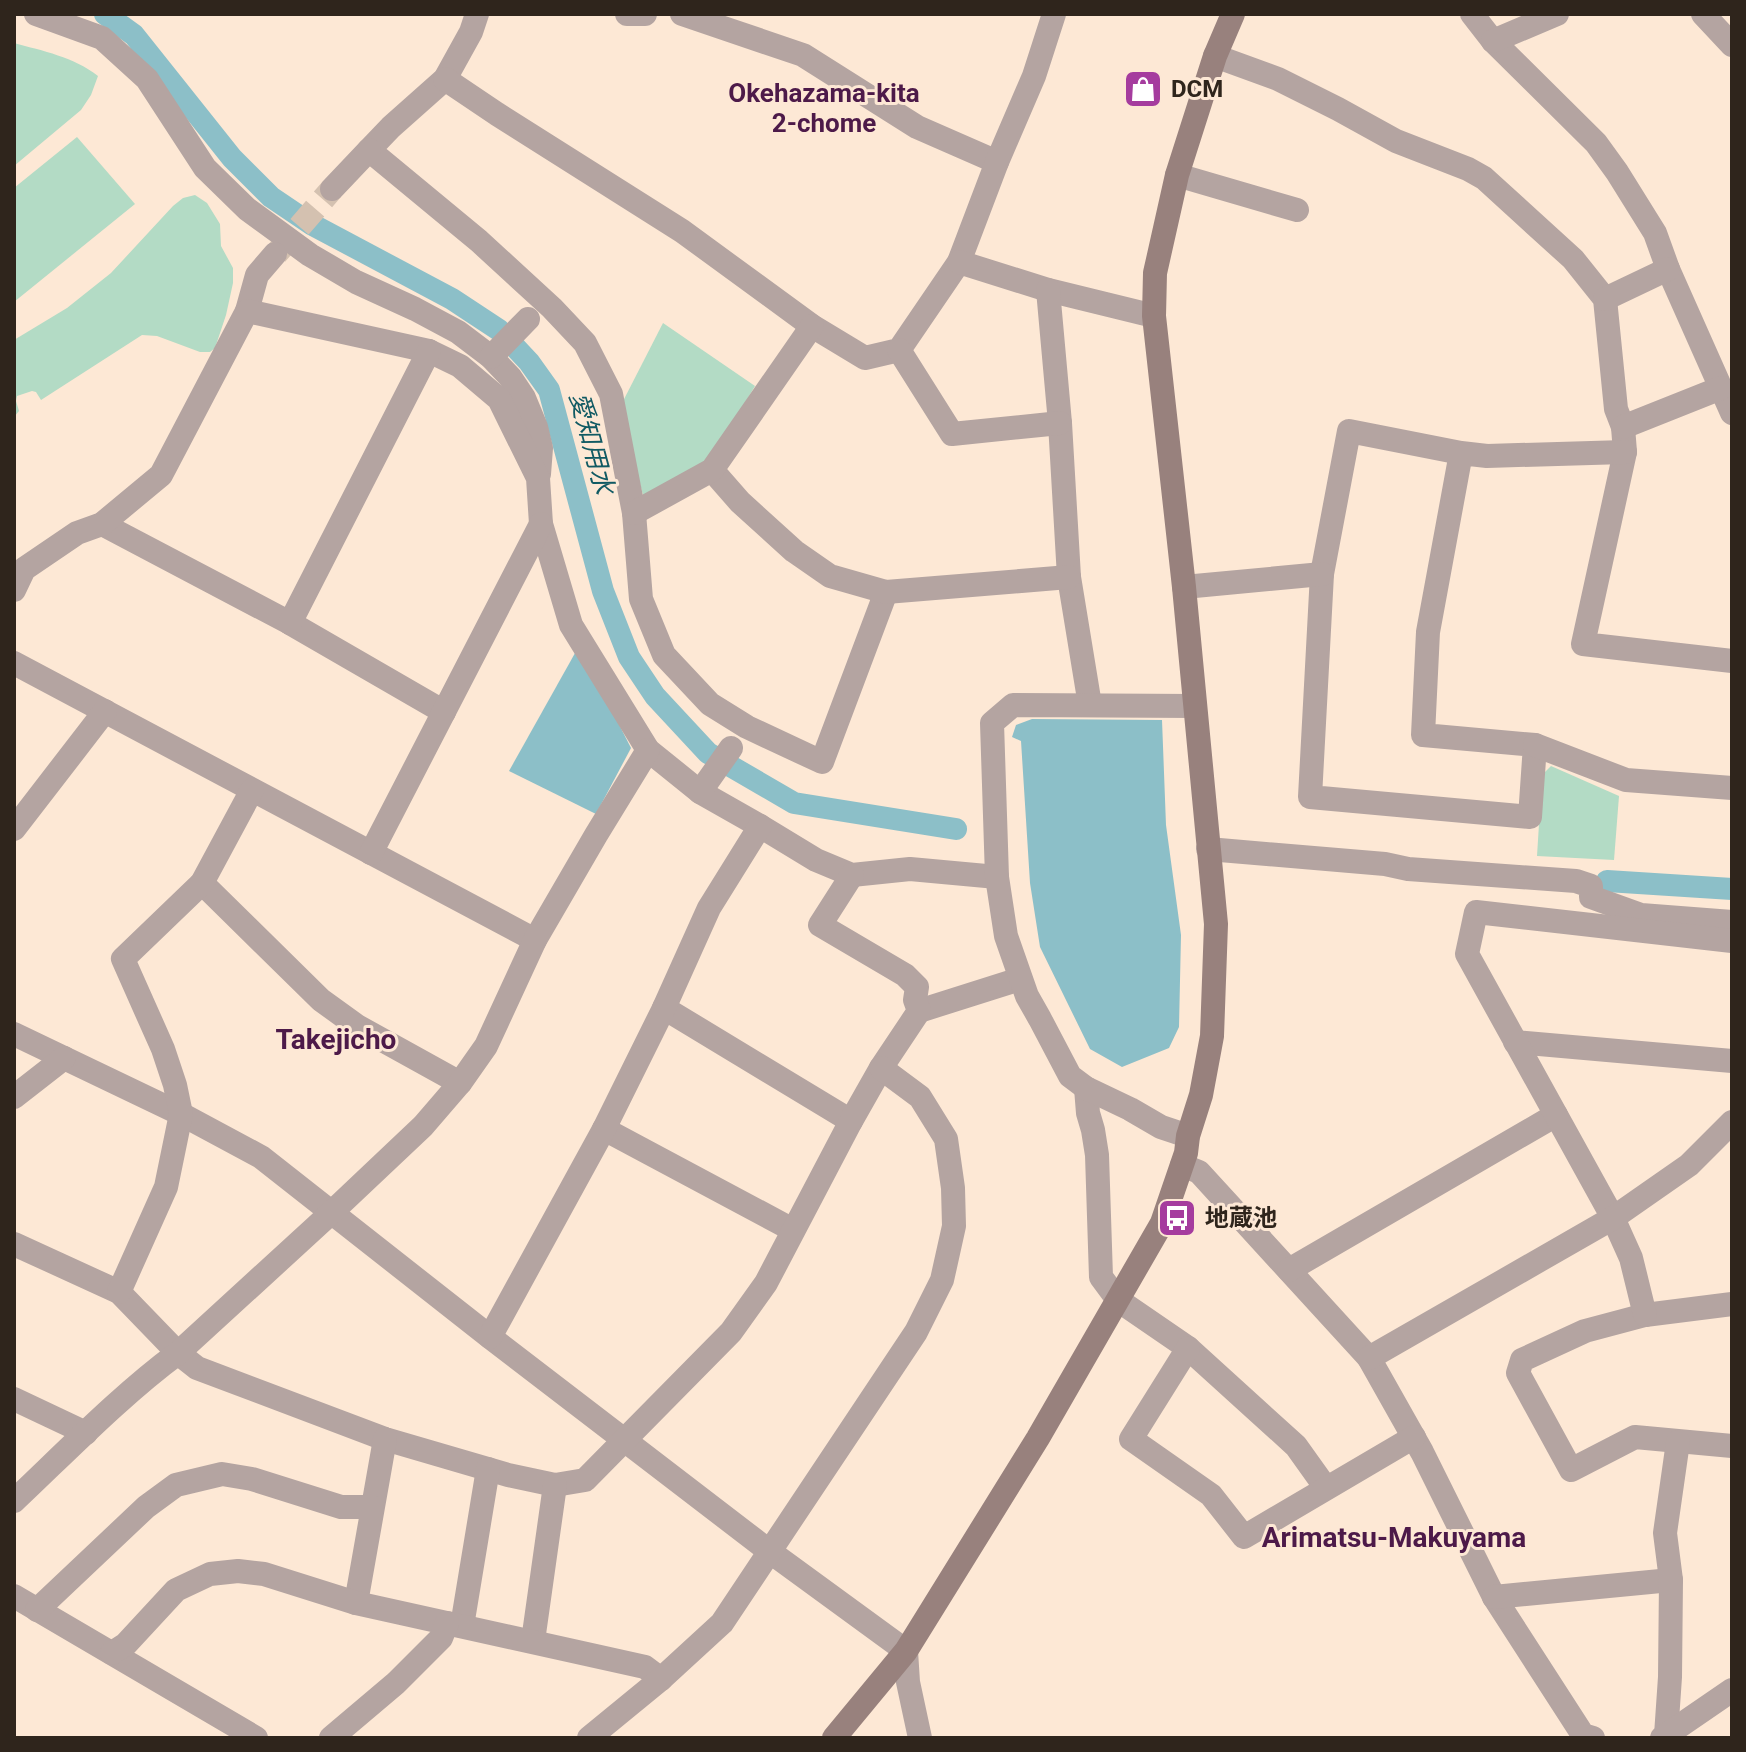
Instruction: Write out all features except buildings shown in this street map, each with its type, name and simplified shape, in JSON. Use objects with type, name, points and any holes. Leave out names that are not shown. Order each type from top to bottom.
[{"type":"street","points":[[36,14],[102,38],[147,79],[205,168],[247,209],[310,255],[356,282],[415,309],[495,353],[524,398],[536,427],[541,448],[538,478],[541,524],[571,625],[648,750],[700,792],[816,860],[852,875],[910,869],[997,877]]},
{"type":"street","points":[[332,189],[391,127],[445,79],[471,32],[477,14]]},
{"type":"street","points":[[627,14],[645,14]]},
{"type":"street","points":[[682,14],[803,55],[917,127],[997,162]]},
{"type":"street","points":[[445,79],[682,231],[812,326],[865,358],[899,350],[959,262],[1034,76],[1054,14]]},
{"type":"street","points":[[834,1738],[906,1651],[1038,1438],[1162,1223],[1201,1095],[1212,1036],[1216,924],[1154,316],[1155,273],[1177,175],[1215,56],[1233,14]]},
{"type":"street","points":[[1472,14],[1493,41],[1596,143],[1631,193],[1655,233],[1732,413]]},
{"type":"street","points":[[1493,41],[1557,14]]},
{"type":"street","points":[[1703,14],[1732,45]]},
{"type":"street","points":[[1215,56],[1278,79],[1396,141],[1484,178],[1573,259],[1605,299],[1616,409],[1623,427],[1625,452],[1583,644],[1732,661]]},
{"type":"street","points":[[369,150],[479,241],[585,343],[611,394],[634,513],[641,599],[664,655],[710,704],[747,727],[822,762],[886,592]]},
{"type":"street","points":[[1177,175],[1297,210]]},
{"type":"street","points":[[14,590],[24,569],[77,533],[102,524],[161,475],[247,311],[257,275],[275,254]]},
{"type":"street","points":[[959,262],[1048,290],[1154,316]]},
{"type":"street","points":[[1605,299],[1668,269]]},
{"type":"street","points":[[1048,290],[1069,577],[1090,705]]},
{"type":"street","points":[[247,311],[429,351],[460,366],[499,399],[538,478]]},
{"type":"street","points":[[495,353],[528,319]]},
{"type":"street","points":[[634,513],[712,470],[812,326]]},
{"type":"street","points":[[899,350],[952,434],[1060,423]]},
{"type":"street","points":[[290,623],[429,351]]},
{"type":"street","points":[[1623,427],[1721,388]]},
{"type":"street","points":[[1535,745],[1530,817],[1310,797],[1322,574],[1349,431],[1487,456],[1625,452]]},
{"type":"street","points":[[1461,453],[1428,632],[1423,735],[1535,745],[1626,780],[1732,788]]},
{"type":"street","points":[[712,470],[740,502],[794,551],[830,576],[886,592],[1069,577]]},
{"type":"street","points":[[102,524],[290,623],[444,712]]},
{"type":"street","points":[[371,853],[541,524]]},
{"type":"street","points":[[1184,587],[1322,574]]},
{"type":"street","points":[[14,663],[535,940]]},
{"type":"street","points":[[1188,1136],[1161,1127],[1086,1088],[1070,1076],[1027,996],[1006,936],[997,877],[992,723],[1013,705],[1195,706]]},
{"type":"street","points":[[14,829],[105,711]]},
{"type":"street","points":[[700,792],[731,748]]},
{"type":"street","points":[[14,1501],[332,1212],[423,1126],[460,1083],[486,1046],[535,940],[648,750]]},
{"type":"street","points":[[119,1292],[166,1187],[181,1114],[163,1049],[123,959],[202,883],[252,790]]},
{"type":"street","points":[[490,1337],[604,1129],[709,908],[760,826]]},
{"type":"street","points":[[1208,849],[1385,864],[1408,869],[1576,881],[1591,886],[1591,897],[1641,915],[1732,922]]},
{"type":"street","points":[[852,875],[820,925],[905,975],[917,987],[915,1000],[919,1011]]},
{"type":"street","points":[[202,883],[321,1000],[357,1026],[460,1083]]},
{"type":"street","points":[[1645,1315],[1631,1258],[1613,1218],[1467,954],[1476,912],[1732,941]]},
{"type":"street","points":[[14,1244],[119,1292],[178,1353],[197,1368],[385,1439],[488,1469],[555,1485],[585,1480],[731,1332],[766,1283],[851,1121],[919,1011],[1020,979]]},
{"type":"street","points":[[664,1008],[851,1121]]},
{"type":"street","points":[[14,1034],[181,1114],[261,1157],[769,1551],[906,1651]]},
{"type":"street","points":[[1515,1042],[1732,1061]]},
{"type":"street","points":[[14,1097],[64,1058]]},
{"type":"street","points":[[589,1738],[661,1679],[722,1623],[916,1332],[942,1280],[954,1226],[953,1188],[946,1139],[920,1097],[881,1068]]},
{"type":"street","points":[[1086,1088],[1097,1155],[1101,1277],[1118,1300],[1188,1348],[1296,1446],[1326,1488]]},
{"type":"street","points":[[1289,1270],[1556,1115]]},
{"type":"street","points":[[1369,1358],[1613,1218],[1689,1165],[1732,1122]]},
{"type":"street","points":[[604,1129],[793,1230]]},
{"type":"street","points":[[1182,1165],[1199,1172],[1369,1358],[1414,1437],[1494,1597],[1583,1735],[1593,1738]]},
{"type":"street","points":[[1732,1304],[1645,1315],[1585,1331],[1522,1360],[1518,1373],[1571,1470],[1635,1437],[1732,1446]]},
{"type":"street","points":[[1188,1348],[1131,1439],[1211,1495],[1244,1537],[1414,1437]]},
{"type":"street","points":[[14,1399],[86,1433]]},
{"type":"street","points":[[356,1603],[385,1439]]},
{"type":"street","points":[[1664,1736],[1670,1677],[1671,1580],[1665,1533],[1678,1442]]},
{"type":"street","points":[[331,1738],[396,1683],[454,1624],[488,1469]]},
{"type":"street","points":[[37,1610],[146,1507],[176,1485],[222,1474],[252,1479],[341,1507],[372,1507]]},
{"type":"street","points":[[533,1641],[555,1485]]},
{"type":"street","points":[[112,1653],[126,1644],[176,1590],[210,1574],[238,1571],[264,1574],[356,1603],[645,1667],[661,1679]]},
{"type":"street","points":[[1494,1597],[1671,1580]]},
{"type":"street","points":[[14,1596],[256,1738]]},
{"type":"street","points":[[906,1651],[908,1682],[920,1738]]},
{"type":"street","points":[[1664,1736],[1732,1690]]},
{"type":"green space","points":[[14,43],[69,59],[98,76],[81,110],[14,166]]},
{"type":"green space","points":[[77,137],[135,204],[14,302],[14,188]]},
{"type":"green space","points":[[195,195],[207,203],[220,224],[221,246],[233,268],[226,315],[215,348],[210,352],[200,352],[157,336],[142,335],[41,400],[32,391],[17,396],[19,411],[14,417],[14,340],[67,308],[111,273],[173,206],[183,198]]},
{"type":"green space","points":[[663,323],[755,386],[707,467],[644,499],[620,407]]},
{"type":"green space","points":[[1551,766],[1619,796],[1614,860],[1537,856],[1542,775]]},
{"type":"water","points":[[579,646],[631,748],[596,814],[509,771]]},
{"type":"water","points":[[1032,719],[1162,720],[1166,825],[1181,935],[1179,1027],[1169,1048],[1122,1067],[1090,1049],[1040,947],[1030,883],[1021,741],[1012,737],[1016,725]]},
{"type":"waterway","name":"愛知用水","points":[[105,14],[134,35],[232,158],[271,197],[311,224],[452,299],[499,330],[529,362],[549,390],[603,591],[629,657],[655,696],[708,753],[794,803],[956,829]]},
{"type":"waterway","name":"愛知用水","points":[[1607,881],[1732,889]]},
{"type":"tunnel","points":[[276,254],[332,189]]},
{"type":"place","name":"DCM","points":[[1143,89]]},
{"type":"place","name":"地蔵池","points":[[1177,1218]]},
{"type":"district","name":"Okehazama-kita 2-chome","points":[[824,108]]},
{"type":"district","name":"Takejicho","points":[[336,1039]]},
{"type":"district","name":"Arimatsu-Makuyama","points":[[1394,1537]]}]
